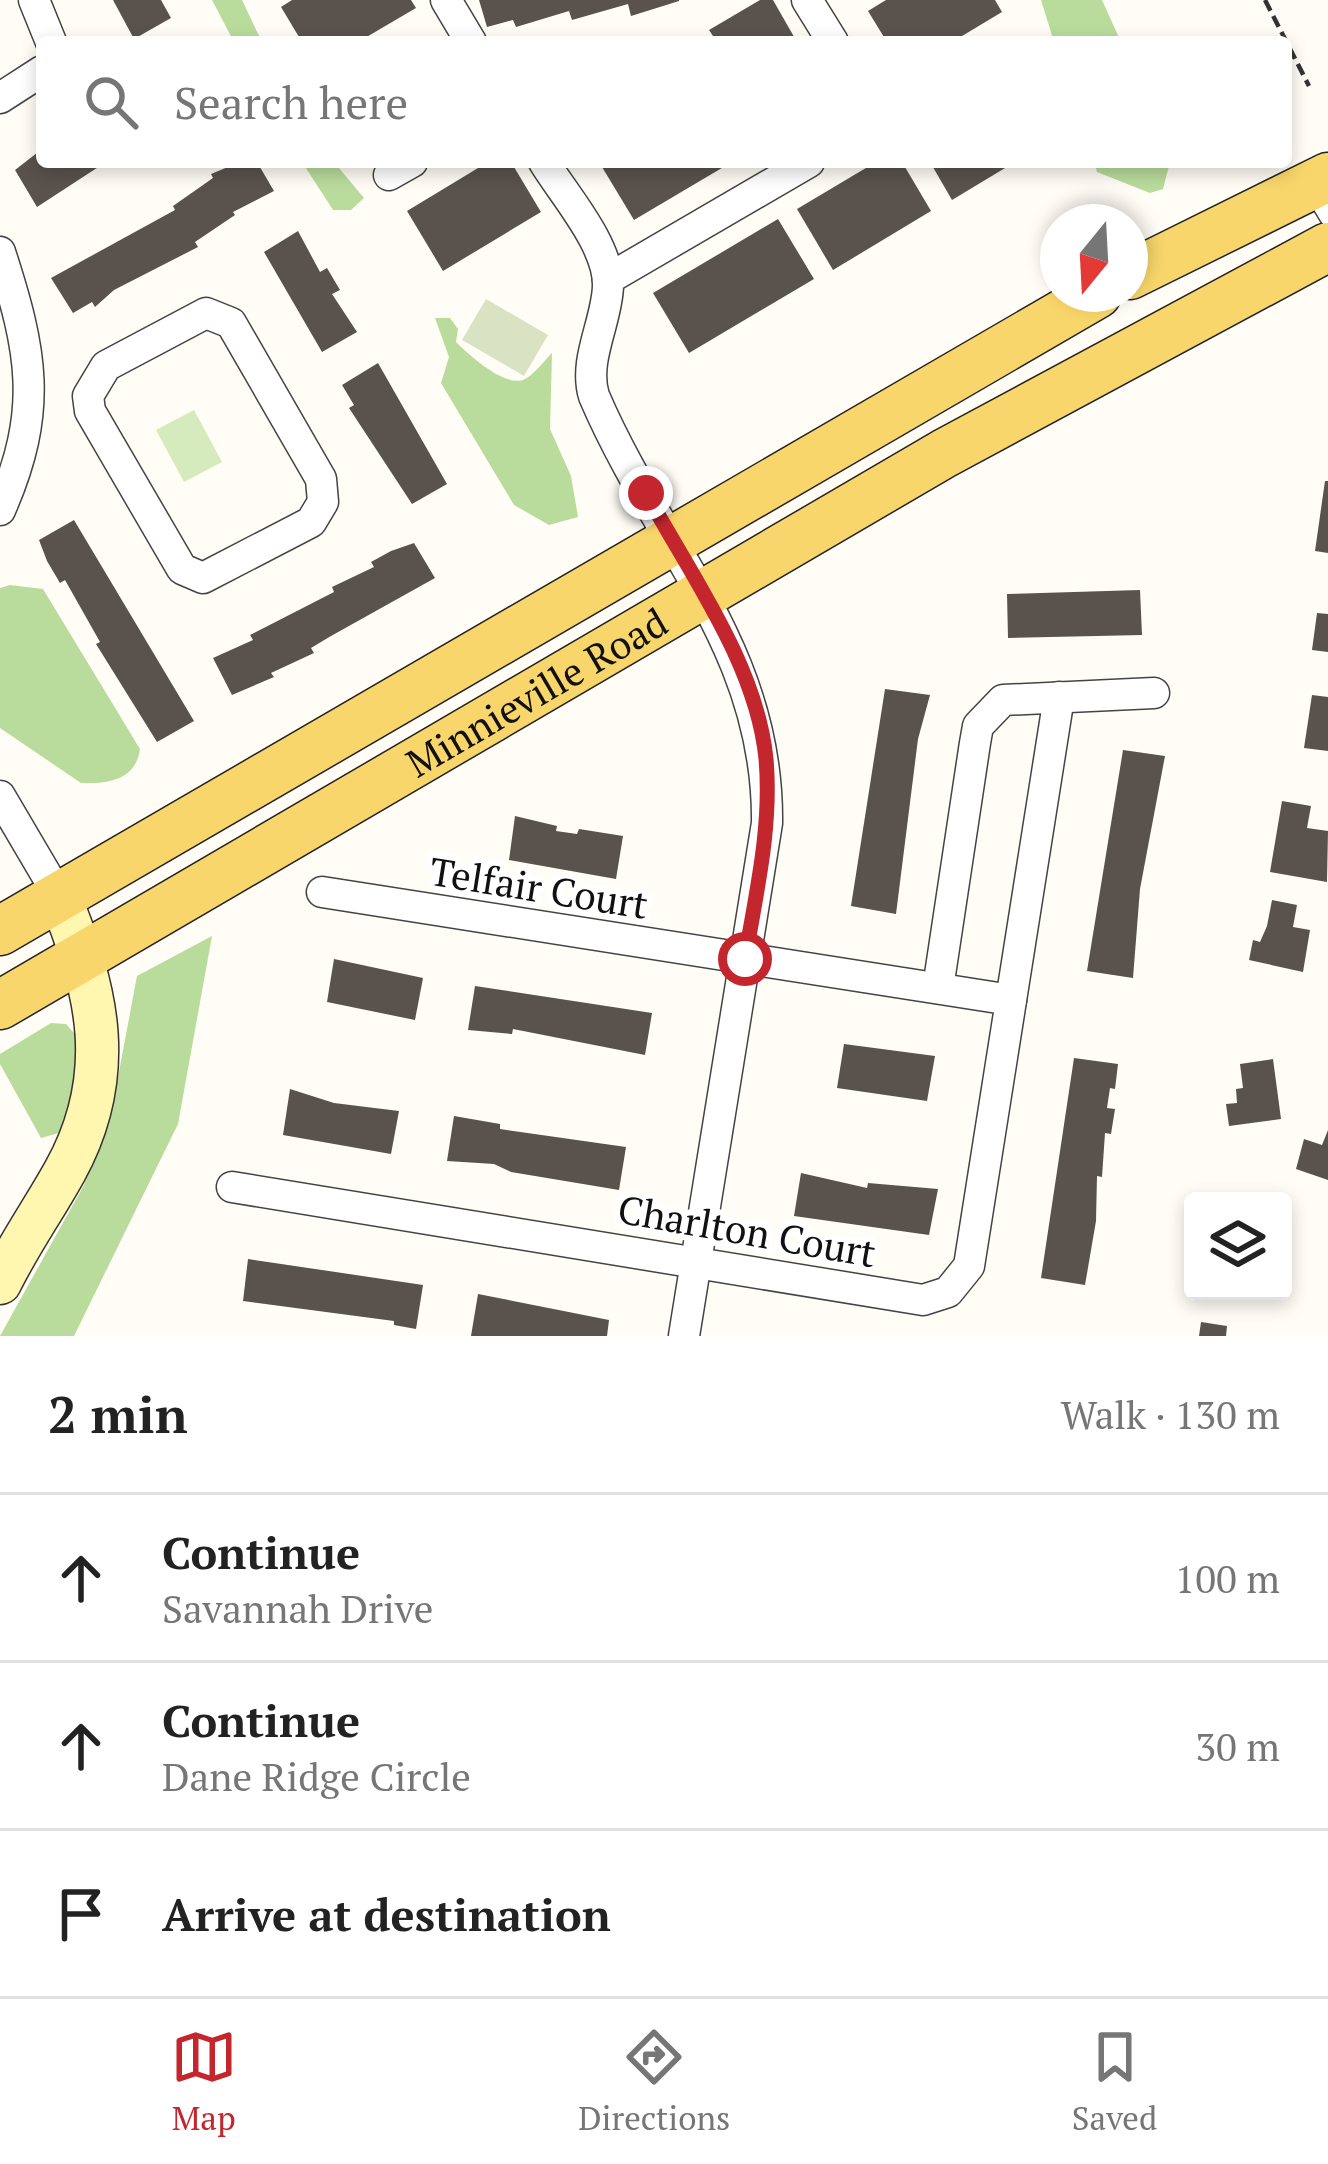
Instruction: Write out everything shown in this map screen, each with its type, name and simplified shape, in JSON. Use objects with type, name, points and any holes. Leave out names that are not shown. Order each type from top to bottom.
[{"type":"main road","points":[[1148,267],[1322,194]]},
{"type":"main road","name":"Minnieville Road","points":[[0,1005],[965,442],[1328,248]]},
{"type":"main road","name":"Minnieville Road","points":[[0,931],[1066,312]]},
{"type":"street","points":[[34,0],[49,36]]},
{"type":"street","points":[[446,0],[467,36]]},
{"type":"street","points":[[807,0],[828,36]]},
{"type":"street","points":[[0,98],[36,75]]},
{"type":"street","points":[[548,168],[598,250],[608,280],[591,386],[753,704],[766,758],[767,824],[684,1336]]},
{"type":"street","points":[[608,280],[799,168]]},
{"type":"street","points":[[0,252],[26,331],[32,392],[21,455],[0,510]]},
{"type":"street","points":[[194,316],[226,319],[321,479],[320,509],[310,522],[216,574],[187,574],[90,411],[88,396],[106,366],[194,316]]},
{"type":"street","points":[[32,392],[88,396]]},
{"type":"street","points":[[938,988],[979,726],[1003,700],[1154,693]]},
{"type":"street","name":"Charlton Court","points":[[232,1187],[922,1300],[949,1292],[969,1266],[1059,698]]},
{"type":"street","points":[[0,796],[60,898],[84,956],[100,1029],[93,1106],[68,1167],[0,1283]]},
{"type":"street","name":"Telfair Court","points":[[322,892],[745,959]]},
{"type":"street","points":[[745,959],[1011,1000]]},
{"type":"path","points":[[1265,0],[1283,36]]},
{"type":"path","points":[[1292,53],[1309,86]]},
{"type":"green space","points":[[212,0],[242,0],[259,36],[231,36]]},
{"type":"green space","points":[[1041,0],[1102,0],[1118,36],[1052,36]]},
{"type":"green space","points":[[306,168],[339,168],[364,198],[351,210],[333,210]]},
{"type":"green space","points":[[1096,168],[1168,168],[1163,189],[1150,193]]},
{"type":"green space","points":[[486,299],[548,335],[524,376],[462,340]]},
{"type":"green space","points":[[435,318],[450,318],[458,329],[456,342],[487,368],[515,381],[527,378],[552,353],[550,429],[571,476],[578,517],[549,525],[514,505],[441,383],[449,357]]},
{"type":"green space","points":[[194,410],[222,462],[184,482],[156,430]]},
{"type":"green space","points":[[0,588],[43,589],[140,749],[127,774],[110,781],[81,783],[0,728]]},
{"type":"green space","points":[[212,936],[178,1124],[74,1336],[0,1336],[84,1185],[112,1109],[137,976]]},
{"type":"green space","points":[[51,1023],[66,1024],[81,1041],[66,1131],[41,1138],[0,1064],[0,1054]]},
{"type":"building","points":[[113,0],[161,0],[171,18],[132,36]]},
{"type":"building","points":[[292,0],[411,0],[416,8],[368,36],[298,36],[281,7]]},
{"type":"building","points":[[479,0],[679,1],[631,16],[628,4],[572,20],[569,11],[516,27],[513,20],[487,27]]},
{"type":"building","points":[[760,0],[773,0],[794,36],[713,36],[709,30]]},
{"type":"building","points":[[886,0],[995,0],[1002,12],[962,36],[883,36],[868,11]]},
{"type":"building","points":[[36,154],[36,168],[97,168],[37,207],[15,170]]},
{"type":"building","points":[[226,168],[261,168],[274,191],[233,212],[195,242],[198,247],[114,290],[95,307],[92,302],[73,313],[51,278],[175,210],[173,206],[213,178],[211,174]]},
{"type":"building","points":[[478,168],[515,168],[541,212],[443,271],[407,211]]},
{"type":"building","points":[[603,168],[722,168],[634,220]]},
{"type":"building","points":[[866,168],[906,168],[931,211],[833,270],[797,209]]},
{"type":"building","points":[[933,168],[1005,168],[952,200]]},
{"type":"building","points":[[778,219],[814,279],[689,353],[653,293]]},
{"type":"building","points":[[298,231],[320,272],[327,268],[340,290],[332,294],[357,332],[322,352],[264,252]]},
{"type":"building","points":[[378,363],[447,484],[412,504],[349,408],[354,405],[342,385]]},
{"type":"building","points":[[1328,481],[1328,553],[1315,551]]},
{"type":"building","points":[[74,520],[194,721],[157,742],[96,644],[100,642],[65,580],[60,583],[47,561],[39,540]]},
{"type":"building","points":[[414,543],[435,578],[311,648],[314,653],[271,673],[274,677],[232,695],[213,658],[334,592],[332,587],[374,567],[371,562]]},
{"type":"building","points":[[1140,590],[1142,635],[1008,638],[1007,594]]},
{"type":"building","points":[[1317,613],[1328,614],[1328,652],[1312,650]]},
{"type":"building","points":[[885,689],[930,695],[918,739],[896,914],[851,906]]},
{"type":"building","points":[[1312,695],[1328,697],[1328,751],[1304,748]]},
{"type":"building","points":[[1123,750],[1165,756],[1140,889],[1133,978],[1087,971]]},
{"type":"building","points":[[1282,801],[1311,806],[1307,828],[1328,831],[1327,882],[1270,872]]},
{"type":"building","points":[[515,816],[557,826],[556,831],[577,834],[579,829],[623,836],[616,879],[509,860]]},
{"type":"building","points":[[1272,900],[1297,905],[1293,927],[1310,930],[1303,972],[1249,960],[1253,940],[1260,942],[1267,926]]},
{"type":"building","points":[[334,959],[423,978],[415,1020],[327,1002]]},
{"type":"building","points":[[475,986],[652,1013],[645,1055],[513,1029],[512,1034],[468,1030]]},
{"type":"building","points":[[844,1044],[935,1056],[927,1101],[837,1088]]},
{"type":"building","points":[[1074,1058],[1118,1064],[1107,1108],[1115,1109],[1111,1134],[1105,1133],[1102,1177],[1097,1176],[1096,1221],[1085,1285],[1041,1278]]},
{"type":"building","points":[[1273,1059],[1281,1119],[1229,1126],[1226,1104],[1237,1103],[1236,1089],[1243,1088],[1240,1064]]},
{"type":"building","points":[[290,1089],[334,1103],[399,1111],[391,1154],[283,1135]]},
{"type":"building","points":[[454,1116],[500,1124],[500,1129],[626,1147],[619,1190],[511,1172],[494,1164],[447,1161]]},
{"type":"building","points":[[1328,1130],[1328,1180],[1296,1169],[1304,1139],[1322,1145]]},
{"type":"building","points":[[801,1173],[867,1188],[868,1183],[938,1189],[929,1235],[794,1216]]},
{"type":"building","points":[[248,1259],[423,1285],[416,1329],[394,1325],[394,1321],[243,1301]]},
{"type":"building","points":[[478,1294],[609,1320],[607,1336],[471,1336]]},
{"type":"building","points":[[1201,1322],[1227,1326],[1226,1336],[1199,1336]]},
{"type":"route","points":[[646,493],[722,632],[762,735],[767,824],[745,959]]}]
